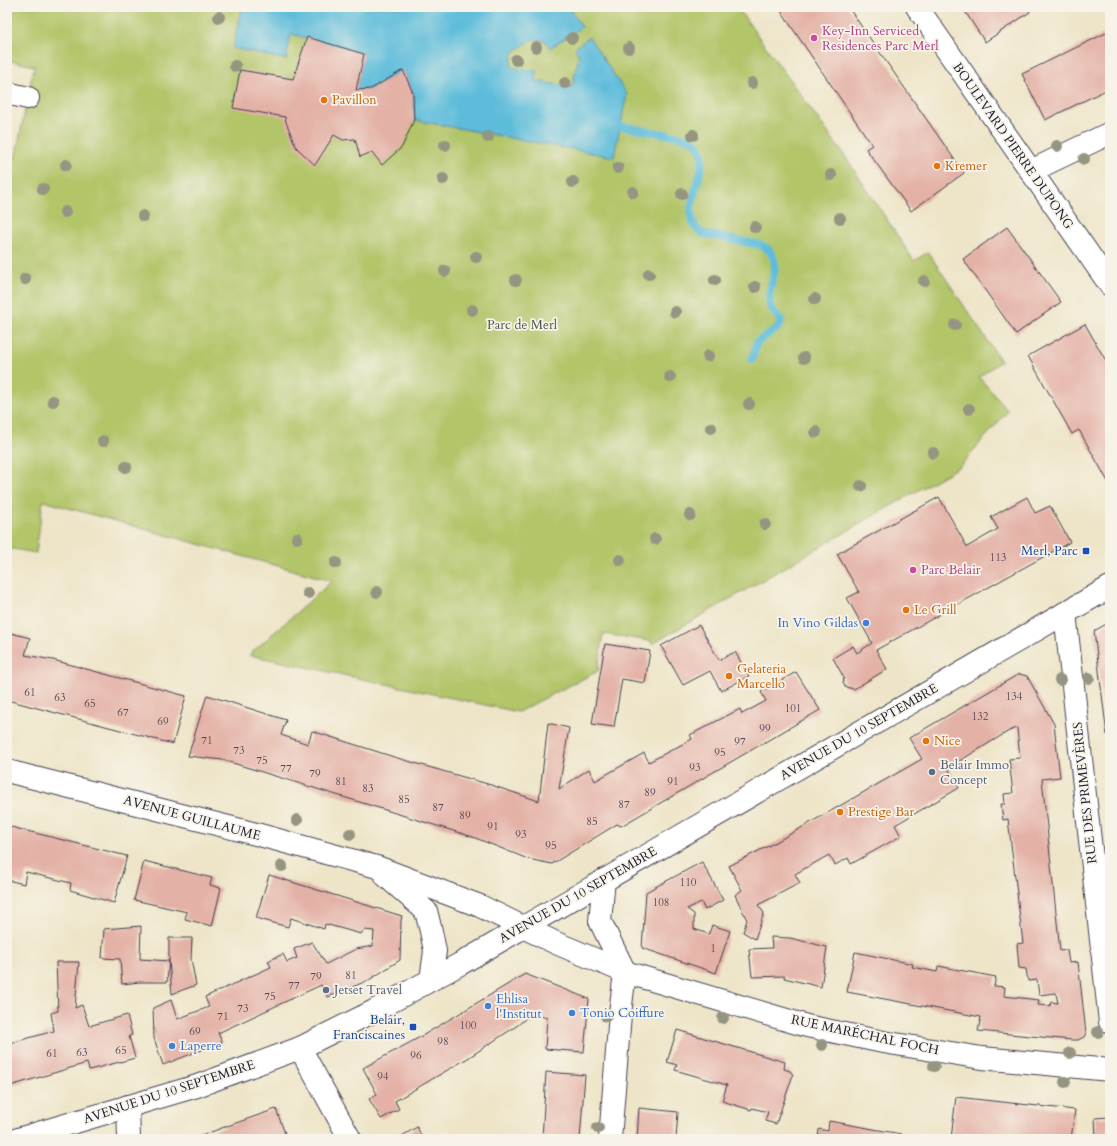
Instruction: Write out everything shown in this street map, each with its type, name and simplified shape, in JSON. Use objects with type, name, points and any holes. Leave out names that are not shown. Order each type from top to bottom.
[{"type":"main road","name":"BOULEVARD PIERRE DUPONG","points":[[917,7],[1110,285]]},
{"type":"main road","points":[[1031,171],[1110,133]]},
{"type":"main road","name":"AVENUE DU 10 SEPTEMBRE","points":[[18,1139],[197,1086],[300,1048],[431,980],[1110,587]]},
{"type":"main road","name":"RUE DES PRIMEVÈRES","points":[[1065,613],[1110,1022]]},
{"type":"main road","name":"AVENUE GUILLAUME","points":[[7,771],[248,832],[377,868],[480,906],[523,926]]},
{"type":"main road","name":"AVENUE GUILLAUME","points":[[377,868],[426,911],[435,951],[431,980]]},
{"type":"main road","points":[[604,880],[600,921],[625,972],[620,1014],[610,1139]]},
{"type":"main road","name":"RUE MARÉCHAL FOCH","points":[[523,926],[556,943],[625,972],[808,1026],[883,1042],[982,1058],[1110,1070]]},
{"type":"main road","points":[[300,1048],[350,1139]]},
{"type":"main road","points":[[128,1106],[128,1139]]},
{"type":"green space","name":"Parc de Merl","points":[[15,7],[737,7],[847,159],[914,261],[928,252],[1001,361],[979,377],[1008,411],[960,466],[652,644],[651,641],[603,634],[598,671],[518,712],[249,655],[332,581],[43,501],[36,553],[7,548],[7,172],[12,173],[34,66],[7,60],[7,39]]},
{"type":"water","points":[[242,7],[569,7],[582,27],[550,48],[545,41],[533,39],[513,52],[511,67],[537,71],[536,81],[572,87],[579,56],[575,48],[589,37],[627,94],[614,157],[414,120],[413,93],[403,70],[371,89],[356,90],[364,54],[291,34],[286,60],[233,48]]},
{"type":"building","points":[[778,7],[848,7],[964,173],[911,211],[866,149],[872,145]]},
{"type":"building","points":[[962,7],[1027,7],[1030,12],[985,42]]},
{"type":"building","points":[[1110,31],[1110,88],[1045,120],[1022,74]]},
{"type":"building","name":"Pavillon","points":[[307,37],[364,54],[356,90],[371,89],[403,70],[413,93],[414,120],[402,147],[382,165],[372,152],[360,157],[355,139],[343,140],[334,135],[315,165],[296,147],[285,117],[233,108],[240,70],[293,79]]},
{"type":"building","points":[[1007,227],[1061,302],[1016,334],[963,259]]},
{"type":"building","points":[[1085,324],[1110,368],[1110,485],[1079,430],[1072,434],[1028,356]]},
{"type":"building","name":"Parc Belair","points":[[939,497],[967,547],[998,529],[991,517],[1027,497],[1035,513],[1050,506],[1070,542],[876,650],[887,669],[854,689],[845,687],[843,682],[844,678],[833,658],[853,646],[857,653],[872,643],[847,598],[859,592],[837,554]]},
{"type":"building","points":[[1110,622],[1110,735],[1107,735],[1094,631]]},
{"type":"building","points":[[699,625],[719,660],[735,652],[749,676],[721,691],[710,671],[683,685],[661,646]]},
{"type":"building","points":[[7,632],[30,638],[25,655],[53,660],[186,696],[173,744],[7,700]]},
{"type":"building","points":[[605,644],[650,651],[645,683],[622,679],[614,727],[592,724]]},
{"type":"building","points":[[796,672],[820,710],[621,826],[617,824],[552,864],[528,859],[473,837],[223,760],[188,756],[207,695],[286,720],[281,735],[308,744],[312,731],[539,801],[548,723],[569,728],[559,789],[589,769],[595,781],[644,753],[649,762],[692,739],[690,735],[740,709],[742,714],[766,701],[761,692]]},
{"type":"building","points":[[1019,674],[1027,676],[1054,724],[1060,777],[1042,779],[1060,951],[1067,950],[1069,963],[1078,962],[1086,1033],[1084,1037],[1078,1040],[1072,1040],[978,1031],[981,1017],[847,992],[855,952],[913,964],[912,967],[937,972],[938,966],[996,977],[994,986],[1005,987],[1004,996],[1039,1000],[1038,1005],[1050,1006],[1051,1002],[1058,1003],[1056,993],[1039,995],[1037,980],[1028,981],[1026,969],[1019,968],[1017,944],[1023,943],[1008,819],[1003,820],[1001,804],[1005,804],[1004,794],[1013,793],[1009,759],[1020,758],[1017,728],[1009,731],[948,768],[959,788],[895,825],[901,836],[851,864],[848,858],[835,865],[829,855],[795,874],[800,883],[758,905],[764,913],[755,939],[743,932],[747,920],[735,895],[742,890],[729,866],[778,841],[922,759],[909,738]]},
{"type":"building","points":[[7,826],[127,856],[114,903],[70,890],[71,883],[26,872],[24,884],[7,880]]},
{"type":"building","points":[[144,861],[212,878],[210,885],[221,888],[212,926],[185,919],[187,912],[134,900]]},
{"type":"building","points":[[702,862],[723,900],[705,910],[701,902],[687,909],[694,914],[694,929],[709,934],[712,925],[730,931],[716,973],[642,948],[646,892]]},
{"type":"building","points":[[269,875],[402,916],[400,960],[369,980],[328,997],[321,985],[218,1033],[222,1042],[163,1065],[154,1038],[153,1008],[171,1000],[177,1019],[209,1007],[205,997],[271,967],[268,961],[283,954],[287,962],[297,958],[294,949],[312,942],[326,964],[356,949],[373,946],[374,931],[364,930],[361,934],[325,924],[324,929],[291,918],[288,927],[256,918]]},
{"type":"building","points":[[141,926],[140,959],[169,961],[167,982],[122,984],[120,959],[102,958],[104,929]]},
{"type":"building","points":[[771,937],[790,938],[827,947],[821,987],[784,978],[785,976],[752,977],[749,949],[772,948]]},
{"type":"building","points":[[169,938],[192,938],[191,959],[196,985],[172,994],[169,961]]},
{"type":"building","points":[[56,962],[79,962],[75,1008],[82,1005],[89,1026],[127,1015],[132,1035],[129,1036],[135,1058],[89,1070],[87,1063],[7,1087],[7,1044],[54,1031],[51,1013],[58,1011]]},
{"type":"building","points":[[525,974],[589,999],[584,1052],[545,1049],[547,1018],[532,1013],[518,1025],[468,1058],[395,1101],[399,1109],[381,1119],[369,1099],[377,1094],[363,1068],[422,1036]]},
{"type":"building","points":[[677,1030],[785,1062],[784,1069],[790,1071],[793,1075],[776,1124],[765,1121],[768,1112],[752,1108],[751,1110],[722,1101],[727,1085],[675,1070],[677,1065],[667,1062]]},
{"type":"building","points":[[546,1072],[585,1075],[580,1139],[542,1139]]},
{"type":"building","points":[[956,1097],[1075,1110],[1071,1139],[951,1139]]},
{"type":"building","points":[[639,1108],[678,1112],[676,1139],[637,1139]]},
{"type":"building","points":[[276,1109],[287,1139],[193,1139],[219,1129]]},
{"type":"building","points":[[1110,1117],[1110,1139],[1096,1139],[1095,1118]]},
{"type":"building","points":[[829,1121],[901,1134],[900,1139],[818,1139],[819,1129],[828,1131]]},
{"type":"building","points":[[417,1127],[423,1139],[397,1139]]},
{"type":"waterway","points":[[620,126],[688,138],[695,142],[701,151],[702,161],[691,209],[692,219],[697,229],[704,234],[761,245],[769,250],[774,259],[775,269],[769,295],[770,307],[781,320],[779,327],[757,342],[752,359]]},
{"type":"place","name":"Key-Inn Serviced Residences Parc Merl","points":[[814,38]]},
{"type":"place","name":"Pavillon","points":[[324,100]]},
{"type":"place","name":"Kremer","points":[[937,166]]},
{"type":"place","name":"Merl, Parc","points":[[1086,551]]},
{"type":"place","name":"Parc Belair","points":[[913,570]]},
{"type":"place","name":"Le Grill","points":[[906,610]]},
{"type":"place","name":"In Vino Gildas","points":[[866,623]]},
{"type":"place","name":"Gelateria Marcello","points":[[729,676]]},
{"type":"place","name":"Nice","points":[[926,741]]},
{"type":"place","name":"Belair Immo Concept","points":[[932,772]]},
{"type":"place","name":"Prestige Bar","points":[[840,812]]},
{"type":"place","name":"Jetset Travel","points":[[326,990]]},
{"type":"place","name":"Ehlisa l'Institut","points":[[488,1006]]},
{"type":"place","name":"Tonio Coiffure","points":[[572,1013]]},
{"type":"place","name":"Belair, Franciscaines","points":[[413,1027]]},
{"type":"place","name":"Laperre","points":[[172,1046]]}]
